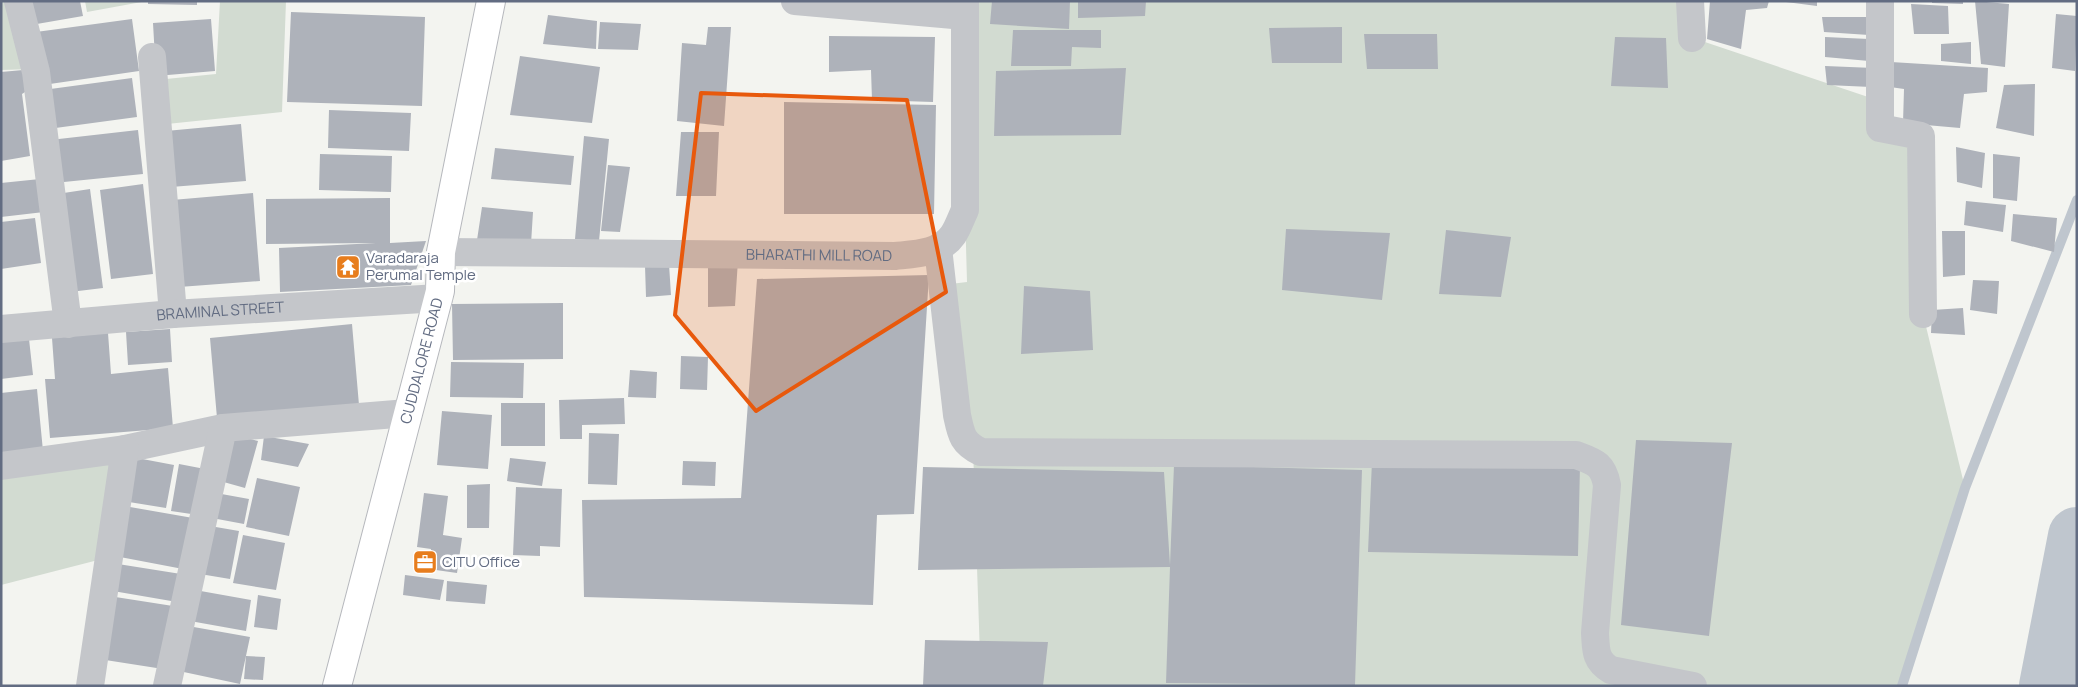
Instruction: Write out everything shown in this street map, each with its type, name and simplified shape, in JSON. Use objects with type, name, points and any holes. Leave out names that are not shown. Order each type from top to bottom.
[{"type":"main road","name":"CUDDALORE ROAD","points":[[337,686],[439,298],[441,252],[492,1]]},
{"type":"street","points":[[18,1],[36,72],[68,324]]},
{"type":"street","points":[[796,1],[965,8],[965,210],[952,236],[938,248],[960,433],[965,442],[972,448],[981,452],[1576,455],[1599,465],[1605,473],[1607,485],[1596,655],[1602,665],[1611,670],[1693,686]]},
{"type":"street","points":[[1690,1],[1692,38]]},
{"type":"street","points":[[1880,1],[1880,128],[1921,136],[1923,314]]},
{"type":"street","points":[[152,57],[173,314]]},
{"type":"street","name":"BHARATHI MILL ROAD","points":[[441,252],[895,256],[923,253],[938,248]]},
{"type":"street","name":"BRAMINAL STREET","points":[[1,329],[173,314],[439,298]]},
{"type":"street","points":[[1,466],[125,449],[222,428],[408,413]]},
{"type":"street","points":[[167,686],[222,428]]},
{"type":"street","points":[[90,686],[125,449]]},
{"type":"highlighted area","points":[[701,93],[907,100],[946,292],[756,411],[675,315]]},
{"type":"shaded area","points":[[1,1],[17,1],[34,69],[1,70]]},
{"type":"shaded area","points":[[85,1],[147,1],[87,12]]},
{"type":"shaded area","points":[[220,1],[286,1],[282,112],[167,124],[166,79],[216,74]]},
{"type":"shaded area","points":[[978,1],[1695,1],[1693,38],[1880,101],[1921,166],[1923,314],[1965,488],[1902,686],[981,686],[973,448],[942,285],[967,282],[965,210]]},
{"type":"shaded area","points":[[118,450],[102,559],[1,585],[1,470]]},
{"type":"building","points":[[26,1],[80,1],[83,16],[31,25]]},
{"type":"building","points":[[148,1],[197,1],[197,5],[148,4]]},
{"type":"building","points":[[992,1],[1070,1],[1069,29],[990,24]]},
{"type":"building","points":[[1078,1],[1146,1],[1145,16],[1078,18]]},
{"type":"building","points":[[1710,1],[1769,1],[1767,8],[1746,10],[1741,49],[1707,39]]},
{"type":"building","points":[[1817,1],[1817,6],[1786,2]]},
{"type":"building","points":[[1932,1],[1963,1],[1963,4],[1932,3]]},
{"type":"building","points":[[1975,1],[2009,4],[2005,67],[1981,64]]},
{"type":"building","points":[[1911,4],[1948,6],[1949,34],[1914,34]]},
{"type":"building","points":[[291,12],[425,17],[422,106],[287,102]]},
{"type":"building","points":[[2056,14],[2077,16],[2075,71],[2052,68]]},
{"type":"building","points":[[548,15],[597,21],[596,49],[543,44]]},
{"type":"building","points":[[1822,17],[1872,17],[1869,35],[1824,32]]},
{"type":"building","points":[[132,19],[139,71],[43,85],[36,32]]},
{"type":"building","points":[[211,19],[215,71],[156,76],[153,23]]},
{"type":"building","points":[[600,22],[641,24],[638,50],[598,49]]},
{"type":"building","points":[[708,27],[731,27],[724,126],[677,121],[682,43],[706,45]]},
{"type":"building","points":[[1342,27],[1342,63],[1272,63],[1269,28]]},
{"type":"building","points":[[1013,30],[1101,30],[1101,48],[1072,47],[1071,66],[1011,66]]},
{"type":"building","points":[[1364,34],[1437,34],[1438,69],[1367,69]]},
{"type":"building","points":[[829,36],[935,37],[933,102],[872,100],[871,70],[829,72]]},
{"type":"building","points":[[1615,37],[1666,38],[1668,88],[1611,86]]},
{"type":"building","points":[[1825,37],[1869,39],[1869,61],[1825,57]]},
{"type":"building","points":[[1971,42],[1971,64],[1941,61],[1941,44]]},
{"type":"building","points":[[520,56],[600,67],[592,123],[510,115]]},
{"type":"building","points":[[1891,62],[1988,68],[1987,92],[1964,94],[1960,128],[1903,123],[1904,89],[1890,87]]},
{"type":"building","points":[[1825,66],[1874,68],[1871,87],[1827,85]]},
{"type":"building","points":[[1126,68],[1121,135],[994,136],[996,71]]},
{"type":"building","points":[[34,69],[28,90],[22,94],[30,156],[1,161],[1,72]]},
{"type":"building","points":[[132,78],[137,117],[48,129],[43,90]]},
{"type":"building","points":[[2035,84],[2034,136],[1996,128],[2004,85]]},
{"type":"building","points":[[784,102],[936,105],[934,214],[784,214]]},
{"type":"building","points":[[329,110],[411,113],[409,151],[328,148]]},
{"type":"building","points":[[241,124],[246,181],[171,187],[166,131]]},
{"type":"building","points":[[138,130],[143,174],[54,183],[50,140]]},
{"type":"building","points":[[681,132],[719,132],[716,196],[676,196]]},
{"type":"building","points":[[584,136],[609,139],[599,241],[575,239]]},
{"type":"building","points":[[1956,147],[1985,153],[1982,188],[1957,182]]},
{"type":"building","points":[[495,148],[574,156],[571,185],[491,179]]},
{"type":"building","points":[[320,154],[392,156],[391,192],[319,190]]},
{"type":"building","points":[[1993,154],[2020,157],[2017,201],[1993,198]]},
{"type":"building","points":[[608,165],[630,167],[620,232],[601,231]]},
{"type":"building","points":[[40,179],[44,212],[1,217],[1,183]]},
{"type":"building","points":[[143,184],[153,274],[111,279],[100,190]]},
{"type":"building","points":[[90,189],[103,288],[70,292],[57,194]]},
{"type":"building","points":[[253,193],[260,281],[179,287],[172,200]]},
{"type":"building","points":[[390,198],[390,243],[426,241],[411,285],[280,292],[279,248],[376,243],[266,244],[266,199]]},
{"type":"building","points":[[1966,201],[2006,205],[2003,232],[1964,225]]},
{"type":"building","points":[[482,207],[533,212],[531,244],[477,240]]},
{"type":"building","points":[[2013,214],[2057,218],[2054,252],[2011,241]]},
{"type":"building","points":[[35,218],[41,263],[1,269],[1,222]]},
{"type":"building","points":[[1286,229],[1390,233],[1382,300],[1282,290]]},
{"type":"building","points":[[1446,230],[1511,237],[1501,297],[1439,294]]},
{"type":"building","points":[[1942,231],[1965,231],[1965,275],[1943,277]]},
{"type":"building","points":[[738,260],[735,306],[708,307],[708,265]]},
{"type":"building","points":[[669,264],[671,295],[646,297],[645,266]]},
{"type":"building","points":[[929,275],[914,514],[877,515],[873,605],[584,597],[582,500],[741,498],[757,279]]},
{"type":"building","points":[[1973,280],[1999,281],[1997,314],[1970,310]]},
{"type":"building","points":[[1024,286],[1090,291],[1093,350],[1021,354]]},
{"type":"building","points":[[563,303],[563,359],[453,360],[452,304]]},
{"type":"building","points":[[1963,308],[1965,335],[1931,333],[1932,310]]},
{"type":"building","points":[[352,324],[359,405],[217,418],[210,338]]},
{"type":"building","points":[[170,329],[172,362],[128,365],[126,332]]},
{"type":"building","points":[[108,333],[111,374],[168,368],[173,428],[50,438],[45,379],[55,379],[52,338]]},
{"type":"building","points":[[29,339],[33,375],[1,379],[1,342]]},
{"type":"building","points":[[681,356],[708,357],[707,390],[680,389]]},
{"type":"building","points":[[451,362],[524,363],[523,398],[450,397]]},
{"type":"building","points":[[630,370],[657,372],[656,398],[628,397]]},
{"type":"building","points":[[37,389],[43,451],[1,455],[1,393]]},
{"type":"building","points":[[624,398],[625,424],[582,425],[582,439],[560,439],[559,400]]},
{"type":"building","points":[[501,403],[545,403],[545,446],[501,446]]},
{"type":"building","points":[[442,411],[492,415],[488,469],[437,465]]},
{"type":"building","points":[[589,433],[619,434],[617,485],[588,484]]},
{"type":"building","points":[[233,434],[258,441],[245,488],[220,481]]},
{"type":"building","points":[[264,436],[309,444],[298,467],[261,460]]},
{"type":"building","points":[[1636,440],[1732,443],[1709,636],[1621,625]]},
{"type":"building","points":[[137,458],[174,465],[166,508],[129,502]]},
{"type":"building","points":[[510,458],[546,462],[542,486],[507,481]]},
{"type":"building","points":[[683,461],[716,462],[715,486],[682,485]]},
{"type":"building","points":[[1372,461],[1580,465],[1578,556],[1368,552]]},
{"type":"building","points":[[179,464],[205,469],[198,515],[171,511]]},
{"type":"building","points":[[1174,465],[1362,470],[1355,685],[1166,683],[1170,567],[918,570],[923,467],[1164,472],[1170,565]]},
{"type":"building","points":[[257,478],[300,487],[289,536],[246,527]]},
{"type":"building","points":[[490,484],[489,528],[467,528],[467,485]]},
{"type":"building","points":[[516,487],[562,489],[560,547],[540,546],[540,556],[513,555]]},
{"type":"building","points":[[216,493],[249,499],[244,524],[212,518]]},
{"type":"building","points":[[424,493],[448,496],[443,535],[462,538],[457,573],[429,569],[431,549],[417,547]]},
{"type":"building","points":[[130,507],[193,518],[183,569],[120,557]]},
{"type":"building","points":[[210,526],[239,531],[230,579],[200,574]]},
{"type":"building","points":[[243,535],[285,543],[276,590],[233,583]]},
{"type":"building","points":[[118,564],[181,574],[177,602],[113,591]]},
{"type":"building","points":[[405,575],[444,580],[440,600],[403,595]]},
{"type":"building","points":[[447,581],[487,585],[485,604],[446,601]]},
{"type":"building","points":[[195,590],[251,600],[246,631],[190,621]]},
{"type":"building","points":[[258,595],[281,599],[277,630],[254,627]]},
{"type":"building","points":[[109,596],[173,606],[163,669],[99,659]]},
{"type":"building","points":[[188,626],[250,637],[240,684],[179,671]]},
{"type":"building","points":[[925,640],[1048,642],[1043,686],[923,686]]},
{"type":"building","points":[[246,656],[265,657],[263,680],[244,679]]},
{"type":"waterway","points":[[1902,686],[1965,488],[2077,200]]},
{"type":"waterway","points":[[2048,686],[2077,536]]},
{"type":"place","name":"Varadaraja Perumal Temple","points":[[348,267]]},
{"type":"place","name":"CITU Office","points":[[425,562]]}]
